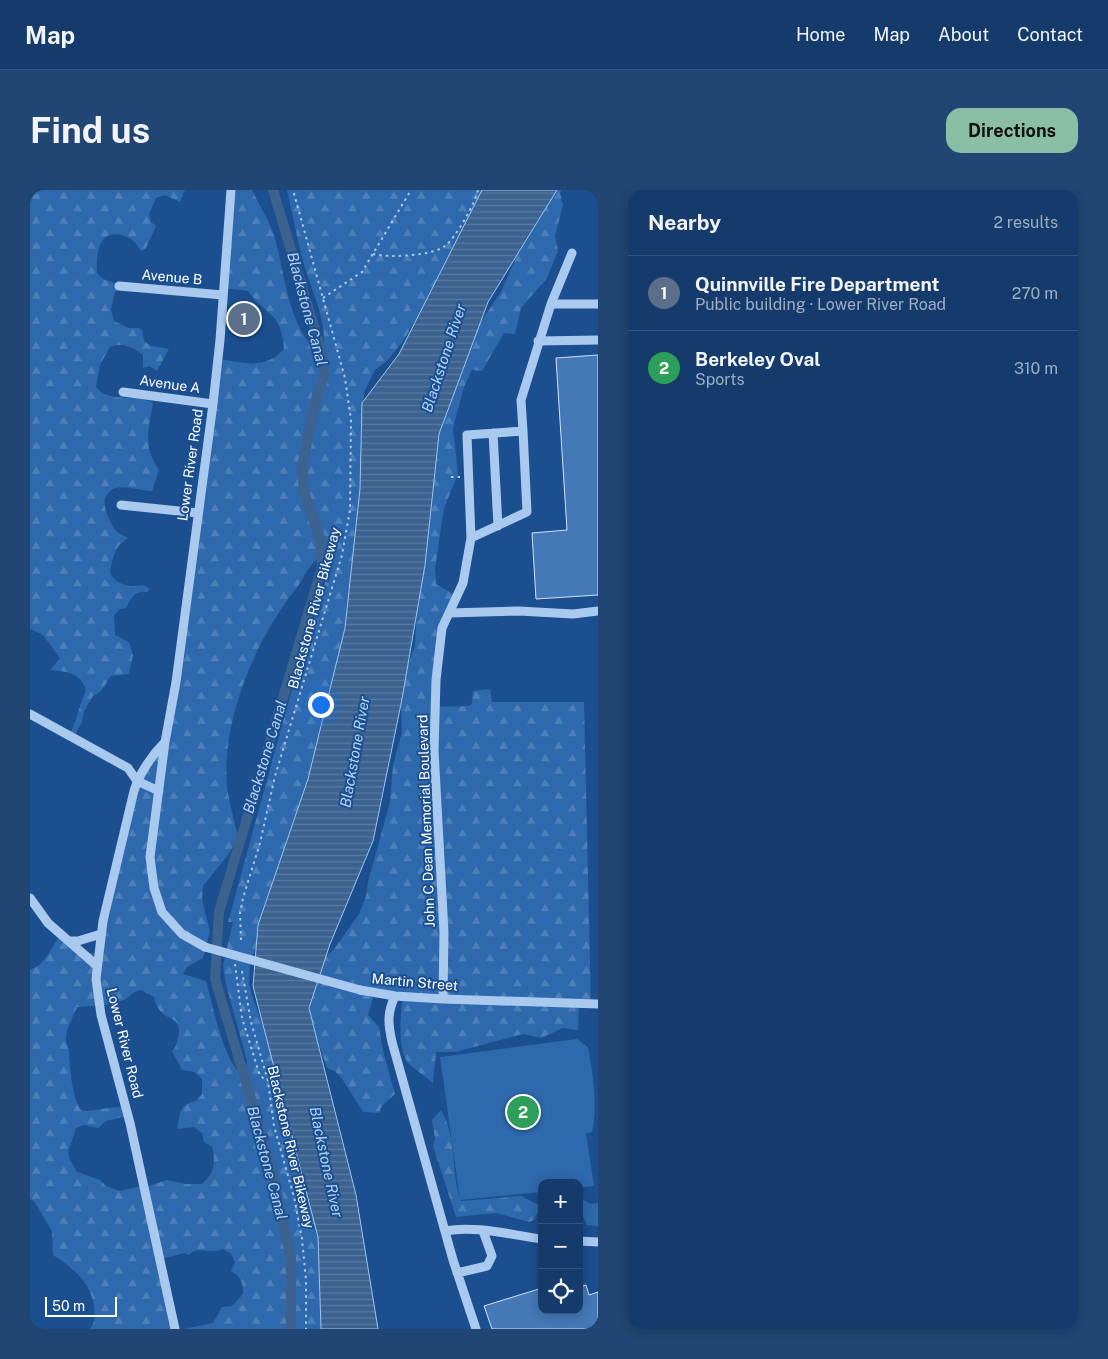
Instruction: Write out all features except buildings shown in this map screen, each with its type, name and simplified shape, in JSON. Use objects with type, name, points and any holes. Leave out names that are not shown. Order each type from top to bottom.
[{"type":"street","name":"Lower River Road","points":[[205,947],[182,934],[162,912],[152,879],[151,843],[165,742],[176,682],[213,404],[232,190]]},
{"type":"street","points":[[471,538],[527,512],[521,400],[538,341],[572,253]]},
{"type":"street","name":"Avenue B","points":[[119,286],[223,295]]},
{"type":"street","points":[[551,304],[598,304]]},
{"type":"street","points":[[538,341],[598,340]]},
{"type":"street","name":"Avenue A","points":[[122,392],[213,404]]},
{"type":"street","points":[[498,526],[492,434],[522,431]]},
{"type":"street","name":"John C Dean Memorial Boulevard","points":[[443,999],[444,932],[437,826],[434,722],[439,646],[442,628],[463,582],[471,538],[466,435],[492,434]]},
{"type":"street","points":[[120,505],[198,513]]},
{"type":"street","points":[[449,612],[519,611],[574,614],[598,611]]},
{"type":"street","points":[[30,714],[128,768],[137,781],[159,791]]},
{"type":"street","name":"Lower River Road","points":[[165,742],[157,750],[137,781],[101,934],[96,978],[101,1014],[130,1123],[176,1329]]},
{"type":"street","points":[[30,898],[48,923],[96,965]]},
{"type":"street","points":[[69,941],[78,941],[101,934]]},
{"type":"street","name":"Martin Street","points":[[205,947],[360,990],[395,996],[598,1004]]},
{"type":"street","points":[[395,996],[389,1009],[388,1023],[457,1273],[476,1329]]},
{"type":"street","points":[[445,1231],[454,1229],[483,1231],[538,1238]]},
{"type":"street","points":[[457,1273],[487,1266],[492,1256],[483,1231]]},
{"type":"street","points":[[583,1241],[598,1242]]},
{"type":"path","name":"Blackstone River Bikeway","points":[[241,940],[240,913],[243,898],[258,848],[275,776],[342,555],[350,510],[351,420],[344,378],[293,190]]},
{"type":"path","points":[[323,298],[362,272],[411,190]]},
{"type":"path","points":[[373,254],[382,256],[409,255],[438,250],[447,246],[467,215],[477,196],[478,190]]},
{"type":"path","points":[[451,477],[462,477]]},
{"type":"path","points":[[236,956],[238,994],[242,1018],[260,1076],[268,1081]]},
{"type":"path","name":"Blackstone River Bikeway","points":[[242,971],[251,1022],[268,1081],[274,1126],[294,1197],[302,1239],[306,1280],[306,1329]]},
{"type":"green space","points":[[30,190],[185,190],[180,202],[165,195],[156,198],[149,214],[151,222],[156,226],[146,248],[141,251],[131,239],[113,234],[103,240],[98,252],[97,273],[103,279],[120,285],[122,289],[115,292],[111,310],[114,321],[129,328],[139,328],[142,330],[144,341],[151,346],[169,349],[157,371],[150,366],[143,368],[143,355],[123,345],[110,347],[100,365],[96,387],[101,392],[115,397],[147,400],[153,403],[148,437],[150,453],[159,470],[152,491],[127,487],[117,488],[108,493],[105,498],[105,509],[115,530],[128,538],[117,549],[113,557],[110,573],[124,585],[143,585],[150,589],[147,592],[136,593],[126,608],[120,609],[114,615],[115,635],[129,642],[133,655],[129,674],[111,676],[101,691],[93,696],[84,711],[82,722],[72,739],[69,736],[86,690],[84,684],[77,676],[67,672],[50,670],[60,658],[43,635],[30,629]]},
{"type":"green space","points":[[231,190],[252,190],[274,235],[289,300],[295,317],[302,332],[322,354],[324,332],[322,321],[304,265],[287,190],[489,190],[446,270],[403,341],[388,360],[375,370],[365,390],[362,405],[366,441],[357,573],[310,795],[250,964],[249,983],[252,996],[269,1041],[301,1171],[317,1209],[323,1246],[319,1267],[321,1307],[325,1329],[183,1329],[213,1323],[222,1307],[232,1306],[243,1294],[241,1280],[231,1271],[235,1262],[231,1254],[223,1249],[218,1251],[200,1250],[189,1255],[185,1253],[161,1259],[175,1329],[90,1329],[95,1316],[89,1290],[80,1276],[53,1255],[52,1231],[34,1201],[30,1199],[30,969],[35,968],[43,961],[59,937],[75,947],[96,955],[142,780],[169,730],[217,359],[261,363],[276,356],[284,349],[280,328],[276,321],[248,291],[223,288]],"holes":[[[319,559],[325,564],[325,583],[287,707],[228,922],[233,922],[223,965],[226,985],[247,1061],[246,1072],[243,1077],[229,1058],[206,981],[183,974],[187,967],[203,958],[210,932],[202,899],[203,886],[228,855],[238,838],[227,786],[227,761],[230,735],[244,681],[255,656],[281,609],[309,568]],[[141,990],[154,997],[161,1012],[177,1024],[179,1029],[178,1039],[172,1051],[182,1070],[194,1072],[202,1079],[202,1094],[196,1101],[190,1102],[183,1107],[177,1129],[194,1127],[202,1133],[204,1142],[212,1147],[213,1167],[209,1176],[202,1184],[186,1184],[167,1180],[146,1187],[141,1186],[120,1191],[106,1186],[100,1180],[77,1172],[70,1160],[68,1152],[76,1128],[84,1125],[98,1128],[106,1121],[128,1116],[125,1106],[86,1111],[81,1110],[78,1105],[75,1098],[66,1041],[67,1032],[77,1007],[119,1002]]]},
{"type":"green space","points":[[549,190],[562,190],[560,193],[563,205],[555,236],[558,251],[547,278],[521,308],[515,334],[504,333],[482,371],[472,370],[464,387],[453,428],[458,474],[444,508],[435,569],[436,584],[455,595],[447,610],[436,707],[469,706],[472,703],[473,691],[490,689],[492,702],[584,702],[591,1005],[579,1007],[578,1030],[563,1028],[541,1038],[523,1034],[455,1052],[436,1052],[433,1083],[411,1066],[403,1053],[400,1026],[402,1001],[374,995],[368,1015],[379,1027],[383,1051],[395,1094],[382,1106],[379,1113],[363,1112],[343,1080],[335,1071],[327,1068],[309,1016],[312,980],[319,964],[334,949],[359,914],[366,896],[368,882],[390,802],[393,765],[402,732],[400,687],[415,646],[423,483],[472,335],[501,292],[531,224]]},
{"type":"green space","points":[[577,1039],[588,1047],[593,1079],[595,1112],[592,1132],[586,1133],[594,1186],[583,1187],[583,1179],[538,1179],[538,1192],[460,1200],[440,1057]]},
{"type":"green space","points":[[441,1110],[450,1132],[461,1201],[521,1196],[538,1205],[534,1220],[529,1222],[496,1213],[456,1217],[433,1146],[435,1139],[432,1120]]},
{"type":"green space","points":[[583,1200],[590,1204],[598,1203],[598,1226],[587,1225],[583,1216]]},
{"type":"water","name":"Blackstone River","points":[[482,190],[557,190],[488,302],[439,434],[425,565],[402,699],[373,841],[330,944],[309,1008],[356,1195],[378,1329],[321,1329],[318,1237],[253,986],[258,925],[308,779],[345,628],[360,489],[362,403],[399,354]]},
{"type":"waterway","name":"Blackstone Canal","points":[[273,190],[321,350],[325,375],[317,395],[302,466],[304,492],[321,540],[322,567],[219,912],[215,979],[272,1169],[291,1259],[291,1329]]},
{"type":"place","name":"Quinnville Fire Department","points":[[244,319]]},
{"type":"place","name":"Berkeley Oval","points":[[523,1112]]}]
